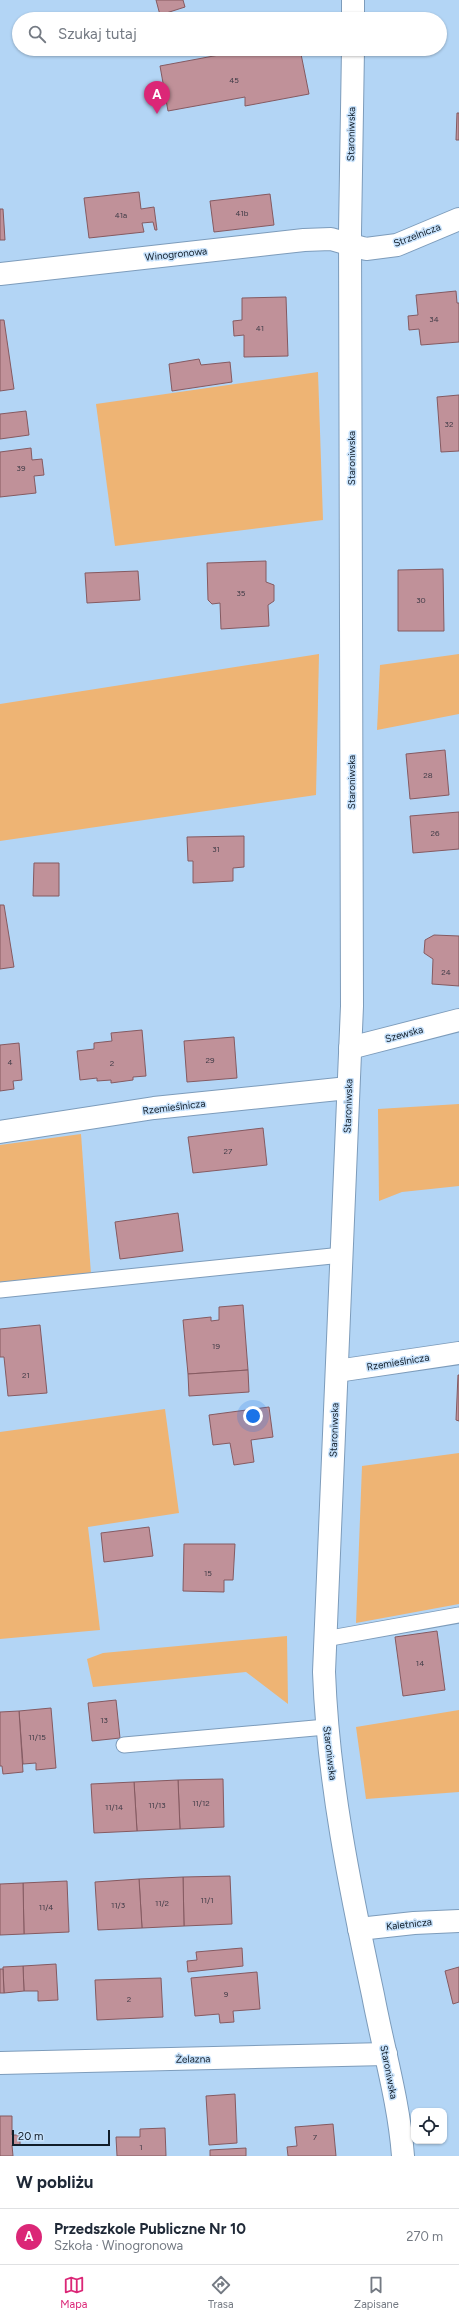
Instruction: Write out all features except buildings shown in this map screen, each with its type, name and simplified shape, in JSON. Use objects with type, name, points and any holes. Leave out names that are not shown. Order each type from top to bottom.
[{"type":"street","points":[[353,0],[353,12]]},
{"type":"street","name":"Staroniwska","points":[[353,56],[350,246],[350,1048],[325,1639],[326,1727],[337,1807],[359,1929],[386,2054],[403,2156]]},
{"type":"street","name":"Strzelnicza","points":[[350,246],[366,248],[397,245],[459,219]]},
{"type":"street","name":"Winogronowa","points":[[0,274],[304,240],[331,239],[350,246]]},
{"type":"street","name":"Szewska","points":[[350,1048],[459,1020]]},
{"type":"street","name":"Rzemieślnicza","points":[[0,1132],[154,1108],[348,1088]]},
{"type":"street","name":"Rzemieślnicza","points":[[337,1371],[459,1352]]},
{"type":"street","name":"Kaletnicza","points":[[359,1929],[414,1923],[459,1921]]},
{"type":"street","name":"Żelazna","points":[[0,2062],[386,2054]]},
{"type":"lane","points":[[0,1290],[342,1255]]},
{"type":"lane","points":[[325,1639],[459,1615]]},
{"type":"lane","points":[[124,1744],[326,1727]]},
{"type":"shaded area","points":[[318,372],[323,520],[115,546],[96,404]]},
{"type":"shaded area","points":[[319,654],[316,795],[0,841],[0,704]]},
{"type":"shaded area","points":[[459,654],[459,714],[377,730],[380,665]]},
{"type":"shaded area","points":[[459,1104],[459,1186],[402,1192],[379,1201],[378,1109]]},
{"type":"shaded area","points":[[81,1134],[91,1274],[0,1282],[0,1145]]},
{"type":"shaded area","points":[[165,1409],[179,1513],[88,1527],[100,1630],[0,1639],[0,1432]]},
{"type":"shaded area","points":[[459,1453],[459,1604],[356,1623],[362,1466]]},
{"type":"shaded area","points":[[287,1636],[288,1704],[246,1672],[93,1687],[87,1659],[103,1653]]},
{"type":"shaded area","points":[[459,1710],[459,1792],[366,1799],[356,1727]]},
{"type":"place","name":"Przedszkole Publiczne Nr 10","points":[[157,114]]}]
